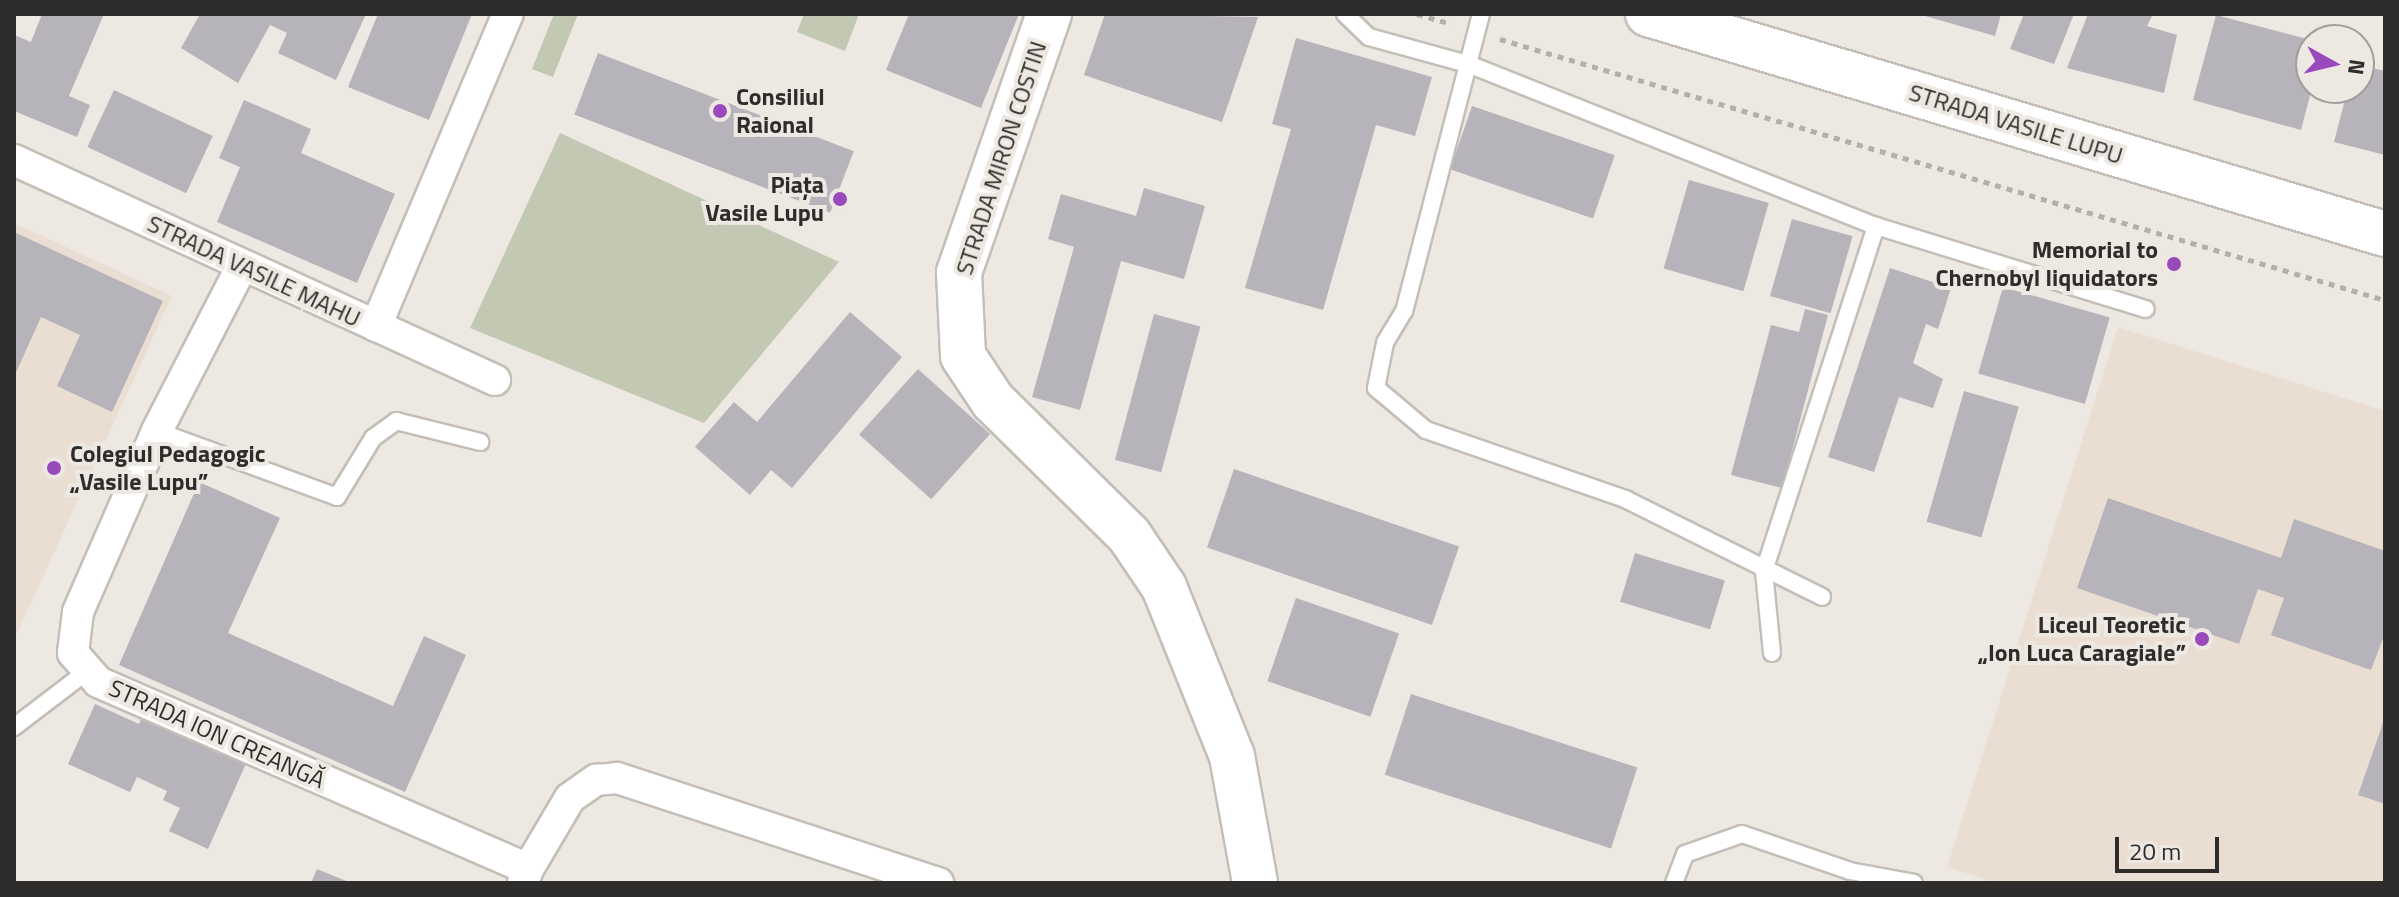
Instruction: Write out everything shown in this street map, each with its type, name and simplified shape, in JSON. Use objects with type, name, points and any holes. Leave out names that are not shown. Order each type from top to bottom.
[{"type":"street","points":[[376,326],[508,14]]},
{"type":"street","name":"STRADA MIRON COSTIN","points":[[1049,14],[959,273],[963,356],[993,401],[1129,535],[1164,587],[1232,756],[1255,883]]},
{"type":"street","name":"STRADA VASILE LUPU","points":[[1648,14],[2385,234]]},
{"type":"street","name":"STRADA VASILE MAHU","points":[[14,160],[495,380]]},
{"type":"street","name":"STRADA ION CREANGĂ","points":[[242,266],[157,431],[72,632],[85,673],[526,876]]},
{"type":"street","points":[[526,876],[570,798],[596,780],[617,778],[938,883]]},
{"type":"lane","points":[[1345,14],[1369,37],[1468,64],[1876,226],[2146,309]]},
{"type":"lane","points":[[1481,14],[1404,311],[1385,343],[1376,388],[1426,430],[1625,499],[1764,571],[1822,597]]},
{"type":"lane","points":[[1772,653],[1764,571],[1876,226]]},
{"type":"lane","points":[[157,431],[337,497],[373,438],[396,421],[480,442]]},
{"type":"lane","points":[[14,727],[85,673]]},
{"type":"lane","points":[[1674,883],[1685,854],[1742,834],[1850,871],[1914,883]]},
{"type":"path","points":[[1417,14],[2385,300]]},
{"type":"shaded area","name":"Colegiul Pedagogic „Vasile Lupu”","points":[[14,223],[172,296],[14,640]]},
{"type":"shaded area","name":"Liceul Teoretic „Ion Luca Caragiale”","points":[[2118,327],[2385,411],[2385,883],[1997,883],[1947,867]]},
{"type":"green space","points":[[554,14],[578,14],[553,77],[532,69]]},
{"type":"green space","points":[[804,14],[859,14],[845,51],[797,32]]},
{"type":"green space","points":[[560,133],[839,262],[704,423],[470,328]]},
{"type":"building","points":[[42,14],[104,14],[69,96],[90,105],[77,137],[14,111],[14,35],[31,42]]},
{"type":"building","points":[[200,14],[366,14],[336,80],[278,53],[287,33],[270,25],[238,83],[181,48]]},
{"type":"building","points":[[378,14],[472,14],[429,120],[348,87]]},
{"type":"building","points":[[909,14],[1019,14],[981,108],[886,70]]},
{"type":"building","points":[[1105,14],[1258,17],[1222,122],[1084,75]]},
{"type":"building","points":[[1918,14],[2001,14],[1995,36]]},
{"type":"building","points":[[2024,14],[2074,14],[2054,64],[2010,49]]},
{"type":"building","points":[[2088,14],[2153,14],[2147,26],[2177,35],[2164,93],[2067,68]]},
{"type":"building","points":[[2216,15],[2295,36],[2295,104],[2308,104],[2301,130],[2193,100]]},
{"type":"building","points":[[1296,38],[1432,77],[1415,136],[1376,125],[1323,310],[1245,288],[1291,129],[1272,124]]},
{"type":"building","points":[[598,53],[854,151],[830,213],[574,115]]},
{"type":"building","points":[[2375,69],[2385,71],[2385,155],[2334,142],[2344,104],[2375,104]]},
{"type":"building","points":[[114,90],[213,136],[186,193],[87,147]]},
{"type":"building","points":[[244,100],[311,129],[301,153],[395,194],[357,283],[217,222],[240,167],[219,158]]},
{"type":"building","points":[[1472,106],[1615,155],[1593,219],[1450,169]]},
{"type":"building","points":[[1689,180],[1769,203],[1743,291],[1664,268]]},
{"type":"building","points":[[1144,188],[1205,206],[1184,279],[1121,261],[1080,410],[1032,397],[1074,247],[1048,239],[1061,194],[1136,216]]},
{"type":"building","points":[[1792,219],[1853,236],[1831,313],[1770,296]]},
{"type":"building","points":[[14,232],[163,301],[112,412],[57,386],[80,335],[41,317],[14,377]]},
{"type":"building","points":[[1890,268],[1951,288],[1938,329],[1926,324],[1913,363],[1943,379],[1933,408],[1899,397],[1874,472],[1828,457]]},
{"type":"building","points":[[2003,287],[2110,318],[2085,404],[1978,374]]},
{"type":"building","points":[[1805,309],[1828,315],[1782,488],[1731,475],[1771,325],[1799,332]]},
{"type":"building","points":[[850,312],[902,357],[792,488],[771,470],[750,495],[695,447],[734,402],[757,422]]},
{"type":"building","points":[[1154,314],[1200,326],[1161,472],[1115,460]]},
{"type":"building","points":[[918,369],[990,434],[931,499],[859,434]]},
{"type":"building","points":[[1964,391],[2019,407],[1981,537],[1927,522]]},
{"type":"building","points":[[1234,469],[1459,546],[1432,625],[1207,547]]},
{"type":"building","points":[[199,482],[280,518],[228,633],[393,706],[424,636],[466,655],[405,792],[119,665]]},
{"type":"building","points":[[2108,498],[2281,558],[2294,519],[2385,551],[2385,633],[2371,670],[2271,635],[2284,598],[2258,589],[2239,644],[2077,588]]},
{"type":"building","points":[[1635,553],[1725,580],[1710,629],[1620,602]]},
{"type":"building","points":[[1296,598],[1399,633],[1370,717],[1267,681]]},
{"type":"building","points":[[1411,694],[1637,768],[1611,848],[1385,775]]},
{"type":"building","points":[[95,704],[139,724],[145,710],[249,757],[208,849],[169,831],[180,808],[163,800],[167,791],[137,777],[130,792],[68,764]]},
{"type":"building","points":[[2385,717],[2385,804],[2358,795]]},
{"type":"building","points":[[317,869],[351,883],[311,883]]},
{"type":"place","name":"Consiliul Raional","points":[[720,111]]},
{"type":"place","name":"Piața Vasile Lupu","points":[[840,199]]},
{"type":"place","name":"Memorial to Chernobyl liquidators","points":[[2174,264]]},
{"type":"place","name":"Colegiul Pedagogic „Vasile Lupu”","points":[[54,468]]},
{"type":"place","name":"Liceul Teoretic „Ion Luca Caragiale”","points":[[2202,639]]}]
